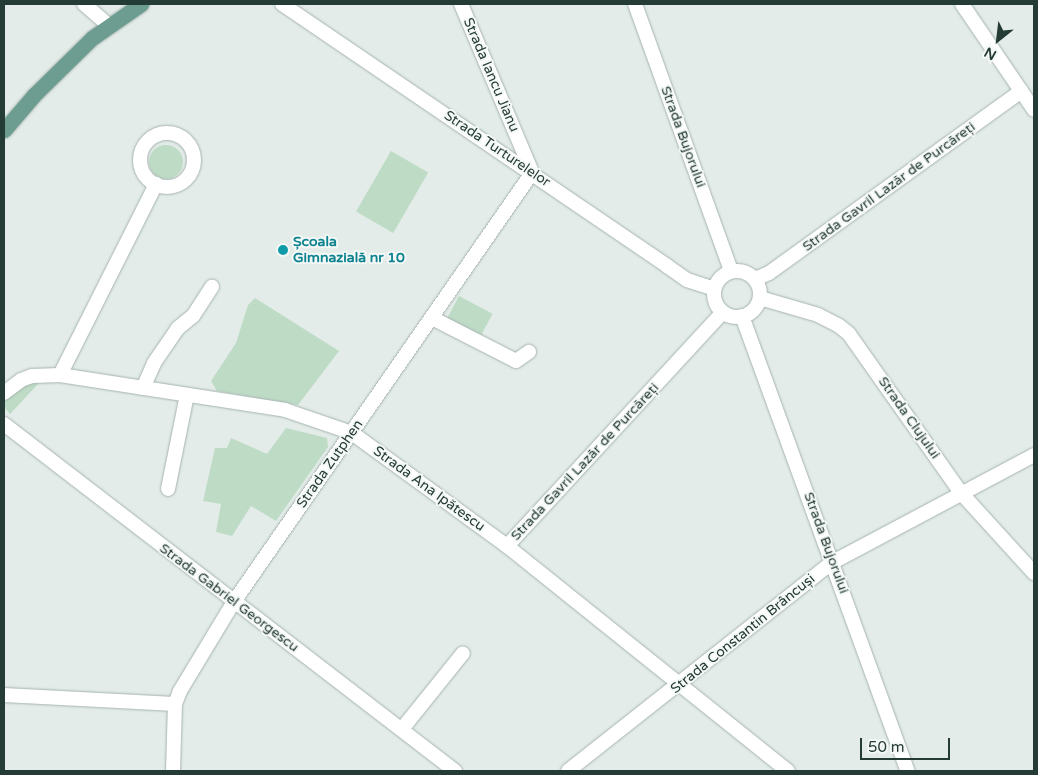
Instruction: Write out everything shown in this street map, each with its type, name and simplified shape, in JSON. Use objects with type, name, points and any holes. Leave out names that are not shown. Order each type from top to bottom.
[{"type":"main road","points":[[4,130],[34,95],[108,25],[141,4]]},
{"type":"street","points":[[84,4],[108,25]]},
{"type":"street","name":"Strada Turturelelor","points":[[282,4],[674,271],[688,280],[714,289]]},
{"type":"street","name":"Strada Iancu Jianu","points":[[461,4],[532,173]]},
{"type":"street","name":"Strada Bujorului","points":[[634,4],[731,271]]},
{"type":"street","points":[[962,4],[1034,110]]},
{"type":"street","name":"Strada Gavril Lazăr de Purcăreți","points":[[755,279],[769,273],[1021,91]]},
{"type":"street","name":"Strada Zutphen","points":[[174,771],[175,704],[180,691],[233,603],[532,173]]},
{"type":"street","points":[[60,375],[156,184]]},
{"type":"street","points":[[731,271],[744,272],[755,279],[760,291],[760,298],[754,309],[742,316],[729,316],[715,302],[714,289],[720,277],[731,271]]},
{"type":"street","points":[[143,388],[154,363],[178,328],[193,316],[212,287]]},
{"type":"street","name":"Strada Clujului","points":[[760,298],[818,315],[838,325],[849,334],[962,494],[1034,573]]},
{"type":"street","name":"Strada Gavril Lazăr de Purcăreți","points":[[507,546],[723,312]]},
{"type":"street","name":"Strada Bujorului","points":[[742,316],[908,771]]},
{"type":"street","points":[[432,318],[516,360],[529,352]]},
{"type":"street","name":"Strada Ana Ipătescu","points":[[4,394],[21,380],[32,376],[60,375],[285,410],[352,433],[507,546],[788,771]]},
{"type":"street","points":[[168,489],[187,395]]},
{"type":"street","name":"Strada Gabriel Georgescu","points":[[4,424],[233,603],[402,729],[455,771]]},
{"type":"street","name":"Strada Constantin Brâncuși","points":[[568,771],[833,562],[1034,455]]},
{"type":"street","points":[[402,729],[463,653]]},
{"type":"street","points":[[4,696],[175,704]]},
{"type":"green space","points":[[166,145],[178,150],[183,162],[178,174],[166,179],[154,174],[149,162],[154,150]]},
{"type":"green space","points":[[391,151],[428,172],[393,233],[356,212]]},
{"type":"green space","points":[[459,296],[493,314],[479,339],[446,321]]},
{"type":"green space","points":[[255,298],[339,351],[298,405],[217,391],[211,381],[236,343],[248,305]]},
{"type":"green space","points":[[39,383],[10,414],[4,407],[4,399],[22,385]]},
{"type":"green space","points":[[286,428],[327,438],[328,447],[276,521],[251,506],[232,536],[216,532],[221,504],[203,501],[215,448],[227,448],[231,438],[267,454]]},
{"type":"place","name":"Școala Gimnazială nr 10","points":[[283,250]]}]
